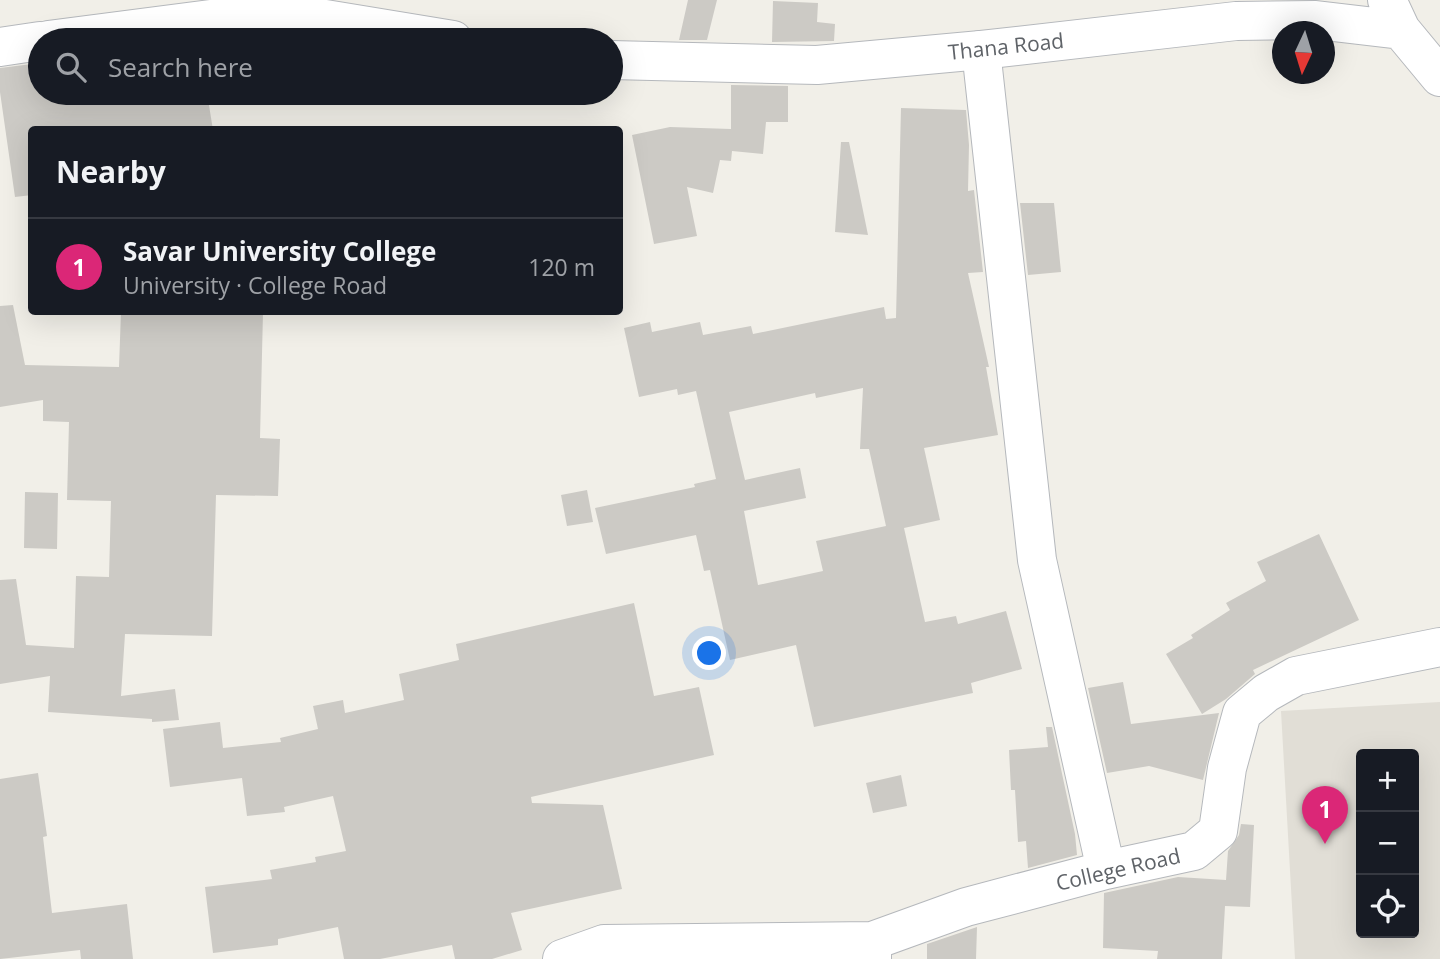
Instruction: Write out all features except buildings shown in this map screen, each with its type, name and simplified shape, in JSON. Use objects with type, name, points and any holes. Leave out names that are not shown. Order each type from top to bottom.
[{"type":"street","points":[[112,28],[214,9],[242,15],[313,17],[380,28]]},
{"type":"street","points":[[1394,15],[1440,77]]},
{"type":"street","name":"Thana Road","points":[[623,60],[817,65],[981,50],[1236,21],[1394,15]]},
{"type":"street","points":[[0,47],[28,43]]},
{"type":"street","points":[[981,50],[1037,560],[1106,870]]},
{"type":"street","name":"College Road","points":[[562,959],[604,944],[872,950],[966,907],[1106,870],[1194,851],[1218,831],[1227,768],[1242,713],[1266,694],[1296,676],[1440,647]]},
{"type":"shaded area","points":[[1440,702],[1440,959],[1295,959],[1281,711]]},
{"type":"place","name":"Savar University College","points":[[1325,844]]}]
